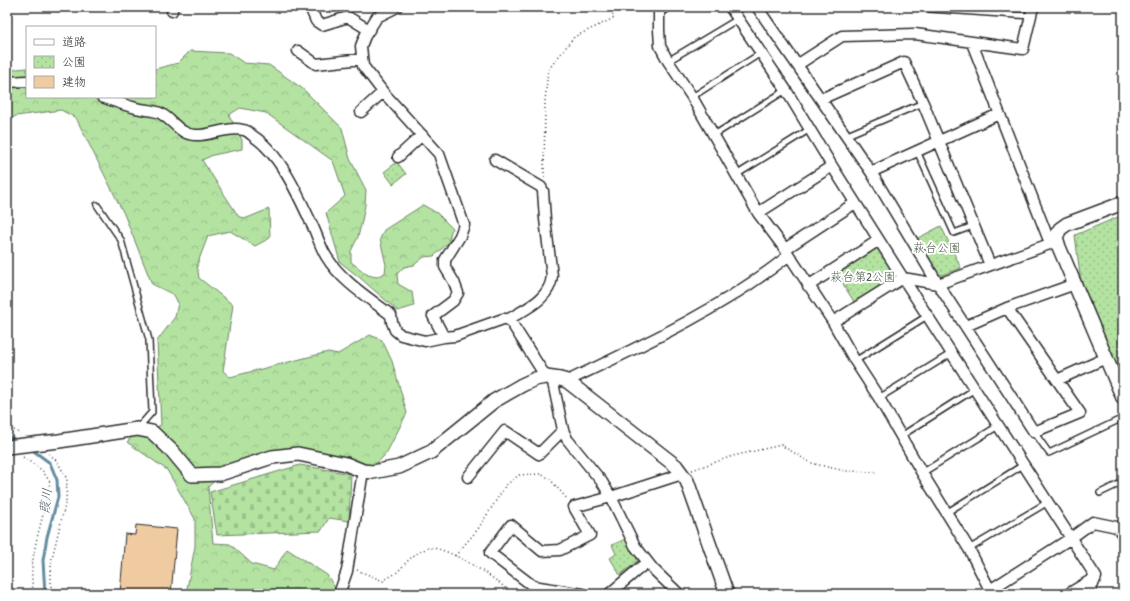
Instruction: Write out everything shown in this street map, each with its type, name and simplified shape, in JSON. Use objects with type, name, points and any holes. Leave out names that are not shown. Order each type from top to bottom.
[{"type":"street","points":[[310,7],[316,21],[322,25],[348,17],[369,30]]},
{"type":"street","points":[[397,7],[377,17],[361,46],[362,59],[363,66],[383,92],[439,154],[464,225],[460,236],[445,260],[445,267],[454,282],[458,293],[453,301],[433,316],[444,337]]},
{"type":"street","points":[[730,7],[786,90],[855,203],[1096,577]]},
{"type":"street","points":[[757,7],[871,172],[938,284],[1034,432],[1080,413],[1007,308]]},
{"type":"street","points":[[659,10],[658,30],[660,46],[668,61],[692,97],[758,213],[833,322],[855,361],[880,398],[992,592],[1093,522],[1117,527],[1123,535]]},
{"type":"street","points":[[797,65],[842,36],[915,34],[1023,49],[1032,12]]},
{"type":"street","points":[[972,42],[1048,238],[1058,241]]},
{"type":"street","points":[[298,51],[316,64],[362,59]]},
{"type":"street","points":[[821,99],[904,62],[923,102],[972,226],[990,265]]},
{"type":"street","points":[[7,82],[26,81]]},
{"type":"street","points":[[361,112],[383,92]]},
{"type":"street","points":[[105,98],[135,108],[159,112],[172,121],[182,132],[194,136],[230,130],[244,130],[254,136],[264,145],[284,170],[309,218],[326,256],[337,270],[368,297],[392,315],[394,326],[401,335],[425,341],[455,336],[503,318],[510,319],[548,292],[552,276],[545,220],[544,191],[541,187],[495,160]]},
{"type":"street","points":[[871,172],[999,114]]},
{"type":"street","points":[[398,157],[422,135]]},
{"type":"street","points":[[758,213],[832,166]]},
{"type":"street","points":[[567,381],[634,350],[716,305],[764,275],[786,253],[855,203]]},
{"type":"street","points":[[1123,203],[1068,224],[1060,229],[1056,237],[1074,284],[1123,398]]},
{"type":"street","points":[[808,286],[879,240]]},
{"type":"street","points":[[833,322],[903,278],[938,284],[1058,241]]},
{"type":"street","points":[[966,326],[1007,308],[1074,284]]},
{"type":"street","points":[[510,319],[549,378],[562,430],[602,482],[635,546],[647,562],[679,594]]},
{"type":"street","points":[[1057,380],[1106,358]]},
{"type":"street","points":[[8,447],[137,429],[152,432],[173,452],[192,475],[220,474],[272,457],[298,454],[346,464],[363,471],[373,472],[399,468],[431,452],[494,401],[522,385],[535,380],[549,378],[567,381],[676,466],[687,481],[727,594]]},
{"type":"street","points":[[468,477],[505,430],[539,454],[562,430]]},
{"type":"street","points":[[339,594],[348,566],[363,471]]},
{"type":"street","points":[[583,594],[533,586],[490,554],[511,525],[542,551],[560,550],[590,535],[574,507],[611,497],[682,474]]},
{"type":"street","points":[[608,594],[647,562]]},
{"type":"street","points":[[1068,594],[1096,577]]},
{"type":"street","points":[[1089,594],[1096,577]]},
{"type":"lane","points":[[659,10],[672,7]]},
{"type":"lane","points":[[930,7],[930,9],[1032,12]]},
{"type":"lane","points":[[668,61],[738,19]]},
{"type":"lane","points":[[692,97],[761,53]]},
{"type":"lane","points":[[714,135],[786,90]]},
{"type":"lane","points":[[845,136],[923,102]]},
{"type":"lane","points":[[736,175],[811,129]]},
{"type":"lane","points":[[917,151],[954,233],[972,226]]},
{"type":"lane","points":[[97,205],[121,240],[149,340],[152,412],[137,429]]},
{"type":"lane","points":[[855,361],[927,316]]},
{"type":"lane","points":[[880,398],[952,354]]},
{"type":"lane","points":[[901,436],[975,389]]},
{"type":"lane","points":[[1034,432],[1049,453],[1123,418]]},
{"type":"lane","points":[[922,473],[998,426]]},
{"type":"lane","points":[[946,513],[1023,465]]},
{"type":"lane","points":[[1100,493],[1123,482]]},
{"type":"lane","points":[[969,550],[1048,502]]},
{"type":"path","points":[[544,191],[544,101],[548,70],[574,37],[614,18],[608,7]]},
{"type":"path","points":[[7,426],[36,444],[57,461],[67,479],[66,501],[50,562],[51,594]]},
{"type":"path","points":[[682,474],[733,456],[781,445],[811,463],[845,471],[877,472]]},
{"type":"path","points":[[8,447],[42,470],[50,482],[37,539],[32,570],[33,594]]},
{"type":"path","points":[[455,556],[478,529],[506,485],[519,475],[540,474],[549,478],[574,507]]},
{"type":"path","points":[[348,566],[383,581],[395,573],[416,553],[430,548],[455,556],[484,572],[512,594]]},
{"type":"green space","points":[[190,51],[229,53],[244,63],[269,65],[303,89],[342,128],[350,159],[366,190],[362,221],[358,237],[351,251],[351,262],[368,275],[376,277],[385,273],[386,265],[380,239],[384,230],[423,205],[437,213],[452,228],[448,243],[434,256],[424,257],[414,265],[404,267],[397,274],[398,284],[412,292],[414,306],[398,311],[340,262],[326,213],[345,196],[333,161],[266,113],[240,108],[229,115],[242,140],[242,149],[213,155],[202,160],[239,217],[247,218],[269,209],[270,238],[255,246],[230,231],[208,236],[197,265],[199,278],[233,305],[223,371],[230,377],[328,352],[338,354],[370,335],[382,340],[392,361],[407,413],[386,454],[373,467],[356,460],[314,451],[234,463],[208,487],[213,543],[230,544],[252,564],[274,570],[287,549],[327,575],[335,588],[333,594],[186,594],[195,546],[195,519],[167,470],[127,442],[132,437],[161,425],[157,341],[175,317],[178,303],[174,295],[152,284],[124,214],[76,118],[61,110],[16,116],[7,120],[7,70],[26,68],[26,98],[156,98],[156,69],[178,63]]},
{"type":"green space","points":[[397,162],[406,174],[393,184],[384,172]]},
{"type":"green space","points":[[1123,215],[1123,385],[1081,283],[1075,235]]},
{"type":"green space","name":"萩台公園","points":[[941,226],[961,268],[942,275],[937,273],[916,239]]},
{"type":"green space","name":"萩台第2公園","points":[[876,245],[893,273],[890,281],[856,305],[835,271]]},
{"type":"green space","points":[[300,465],[351,474],[349,521],[329,518],[321,531],[217,535],[210,492]]},
{"type":"green space","points":[[625,539],[637,558],[637,562],[620,575],[610,558],[616,554],[612,545]]},
{"type":"building","points":[[136,525],[177,529],[171,594],[120,593],[125,534],[135,535]]},
{"type":"waterway","name":"葭川","points":[[7,435],[18,441]]},
{"type":"waterway","name":"葭川","points":[[31,449],[50,463],[57,480],[58,497],[47,537],[43,560],[45,594]]}]
